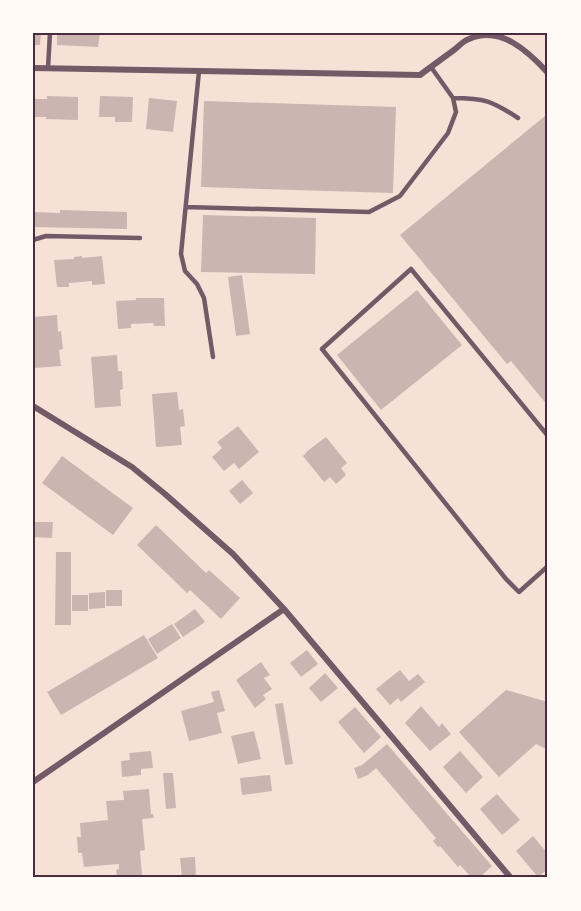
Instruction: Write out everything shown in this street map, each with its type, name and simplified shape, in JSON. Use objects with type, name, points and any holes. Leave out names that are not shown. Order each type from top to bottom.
[{"type":"street","points":[[33,68],[420,75],[467,39],[492,34],[517,44],[548,73]]},
{"type":"street","points":[[33,406],[140,474],[233,554],[284,609],[511,878]]},
{"type":"street","points":[[33,782],[284,609]]},
{"type":"lane","points":[[48,68],[50,33]]},
{"type":"lane","points":[[186,207],[369,212],[400,196],[448,133],[456,112],[453,98],[431,67]]},
{"type":"lane","points":[[199,70],[181,254],[184,271],[197,284],[204,298],[213,357]]},
{"type":"lane","points":[[453,98],[474,98],[495,103],[518,118]]},
{"type":"lane","points":[[33,240],[46,236],[140,238]]},
{"type":"lane","points":[[548,436],[411,269],[322,349],[506,579],[519,592],[548,566]]},
{"type":"building","points":[[33,33],[41,33],[40,45],[33,45]]},
{"type":"building","points":[[57,33],[100,33],[98,47],[57,45]]},
{"type":"building","points":[[47,96],[78,97],[78,120],[33,117],[33,99],[47,99]]},
{"type":"building","points":[[100,96],[133,97],[132,122],[115,122],[115,117],[99,117]]},
{"type":"building","points":[[149,98],[177,101],[173,132],[146,129]]},
{"type":"building","points":[[204,101],[396,107],[393,193],[201,187]]},
{"type":"building","points":[[545,116],[548,120],[548,406],[511,361],[507,364],[400,235]]},
{"type":"building","points":[[60,210],[127,212],[127,229],[33,227],[33,212],[60,213]]},
{"type":"building","points":[[203,215],[316,218],[315,274],[201,272]]},
{"type":"building","points":[[82,256],[82,258],[102,256],[105,284],[92,285],[92,281],[69,283],[69,287],[57,287],[54,260],[74,259],[74,257]]},
{"type":"building","points":[[242,275],[250,334],[236,336],[228,277]]},
{"type":"building","points":[[417,290],[462,345],[381,410],[337,355]]},
{"type":"building","points":[[136,298],[164,298],[165,326],[154,326],[153,323],[131,324],[131,328],[118,329],[116,301],[136,300]]},
{"type":"building","points":[[57,315],[58,332],[61,331],[63,349],[59,350],[61,366],[35,368],[33,317]]},
{"type":"building","points":[[117,355],[118,371],[122,371],[121,406],[95,408],[91,357]]},
{"type":"building","points":[[177,392],[179,410],[183,409],[185,426],[180,427],[182,445],[156,447],[152,394]]},
{"type":"building","points":[[238,426],[259,452],[239,469],[234,463],[224,471],[212,457],[222,448],[217,442]]},
{"type":"building","points":[[326,437],[347,463],[341,468],[346,475],[336,484],[330,477],[324,482],[303,456]]},
{"type":"building","points":[[62,456],[133,508],[113,535],[42,483]]},
{"type":"building","points":[[242,480],[253,493],[240,504],[229,491]]},
{"type":"building","points":[[33,522],[53,522],[52,538],[33,537]]},
{"type":"building","points":[[156,525],[206,573],[209,570],[240,598],[221,619],[190,590],[187,593],[137,545]]},
{"type":"building","points":[[56,552],[71,552],[71,625],[55,625]]},
{"type":"building","points":[[106,590],[122,590],[122,606],[106,606]]},
{"type":"building","points":[[105,592],[105,608],[89,609],[89,593]]},
{"type":"building","points":[[72,595],[88,595],[88,611],[72,611]]},
{"type":"building","points":[[195,609],[205,622],[183,637],[174,624]]},
{"type":"building","points":[[172,624],[181,638],[157,654],[148,639]]},
{"type":"building","points":[[144,635],[158,658],[61,715],[47,692]]},
{"type":"building","points":[[307,650],[318,664],[301,677],[290,663]]},
{"type":"building","points":[[261,662],[270,675],[264,678],[272,689],[263,695],[266,699],[255,708],[236,680]]},
{"type":"building","points":[[400,670],[409,681],[418,674],[425,682],[401,702],[398,698],[390,705],[376,689]]},
{"type":"building","points":[[325,673],[338,688],[321,702],[309,688]]},
{"type":"building","points":[[219,690],[225,711],[217,713],[222,733],[189,741],[181,711],[214,702],[211,692]]},
{"type":"building","points":[[506,690],[548,702],[548,750],[536,744],[499,777],[459,732]]},
{"type":"building","points":[[283,703],[293,764],[285,765],[275,704]]},
{"type":"building","points":[[421,706],[439,727],[442,723],[451,734],[430,751],[405,723]]},
{"type":"building","points":[[355,707],[381,737],[364,753],[338,722]]},
{"type":"building","points":[[254,731],[261,759],[238,764],[231,736]]},
{"type":"building","points":[[387,744],[492,866],[479,878],[472,878],[460,865],[458,867],[440,846],[438,847],[433,841],[436,838],[376,768],[368,775],[358,779],[354,768],[362,765]]},
{"type":"building","points":[[151,751],[153,768],[141,769],[141,775],[122,777],[121,761],[130,760],[129,753]]},
{"type":"building","points":[[460,751],[483,777],[466,793],[443,767]]},
{"type":"building","points":[[163,773],[173,773],[176,808],[166,809]]},
{"type":"building","points":[[270,775],[272,791],[242,795],[240,778]]},
{"type":"building","points":[[149,789],[151,814],[154,818],[142,819],[145,850],[140,851],[142,875],[117,877],[116,870],[119,869],[119,864],[84,867],[82,853],[78,853],[77,837],[81,837],[80,823],[108,820],[106,801],[124,800],[123,791]]},
{"type":"building","points":[[497,794],[520,820],[502,835],[480,809]]},
{"type":"building","points":[[533,836],[548,854],[548,869],[538,877],[516,851]]},
{"type":"building","points":[[195,857],[196,878],[182,878],[180,858]]}]
